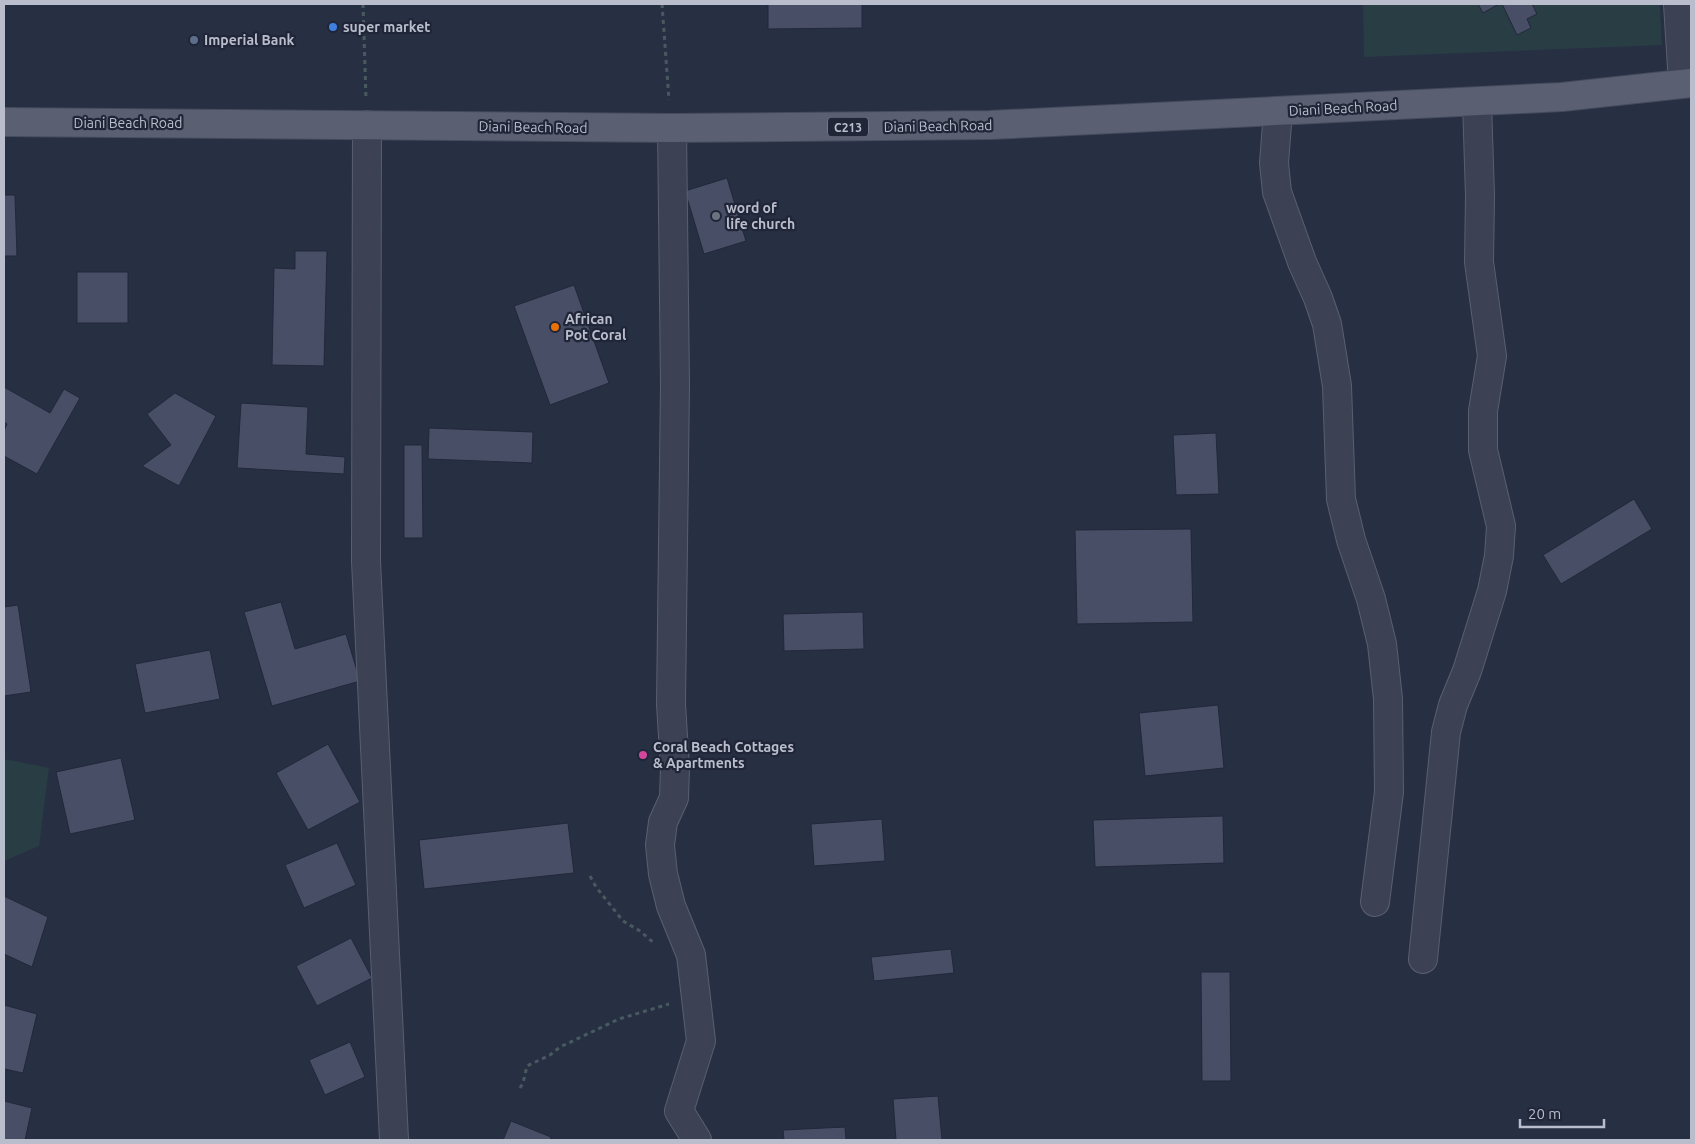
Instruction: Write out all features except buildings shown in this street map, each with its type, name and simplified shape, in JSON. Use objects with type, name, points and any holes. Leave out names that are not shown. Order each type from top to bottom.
[{"type":"main road","name":"Diani Beach Road","points":[[4,122],[672,128],[990,125],[1562,97],[1687,82]]},
{"type":"street","points":[[1678,4],[1687,82]]},
{"type":"street","points":[[1423,959],[1446,732],[1453,705],[1467,671],[1492,591],[1499,556],[1501,526],[1483,450],[1483,411],[1492,356],[1479,262],[1478,102]]},
{"type":"street","points":[[1278,111],[1274,164],[1277,192],[1327,324],[1337,386],[1341,499],[1350,540],[1371,599],[1382,644],[1388,699],[1388,792],[1375,902]]},
{"type":"street","points":[[367,125],[366,561],[394,1140]]},
{"type":"street","points":[[672,128],[675,385],[671,704],[675,768],[674,798],[663,822],[660,845],[663,874],[671,906],[691,954],[697,993],[700,1041],[679,1111],[697,1140]]},
{"type":"path","points":[[363,4],[367,125]]},
{"type":"path","points":[[662,4],[672,128]]},
{"type":"path","points":[[590,876],[596,887],[623,920],[640,931],[668,955],[691,954]]},
{"type":"path","points":[[520,1088],[524,1083],[527,1066],[560,1047],[618,1019],[677,1002],[697,993]]},
{"type":"shaded area","points":[[1363,4],[1660,4],[1662,45],[1364,57]]},
{"type":"shaded area","points":[[4,759],[49,768],[39,846],[4,861]]},
{"type":"place","name":"super market","points":[[333,27]]},
{"type":"place","name":"Imperial Bank","points":[[194,40]]},
{"type":"place","name":"word of life church","points":[[716,216]]},
{"type":"place","name":"African Pot Coral","points":[[555,327]]},
{"type":"place","name":"Coral Beach Cottages & Apartments","points":[[643,755]]}]
